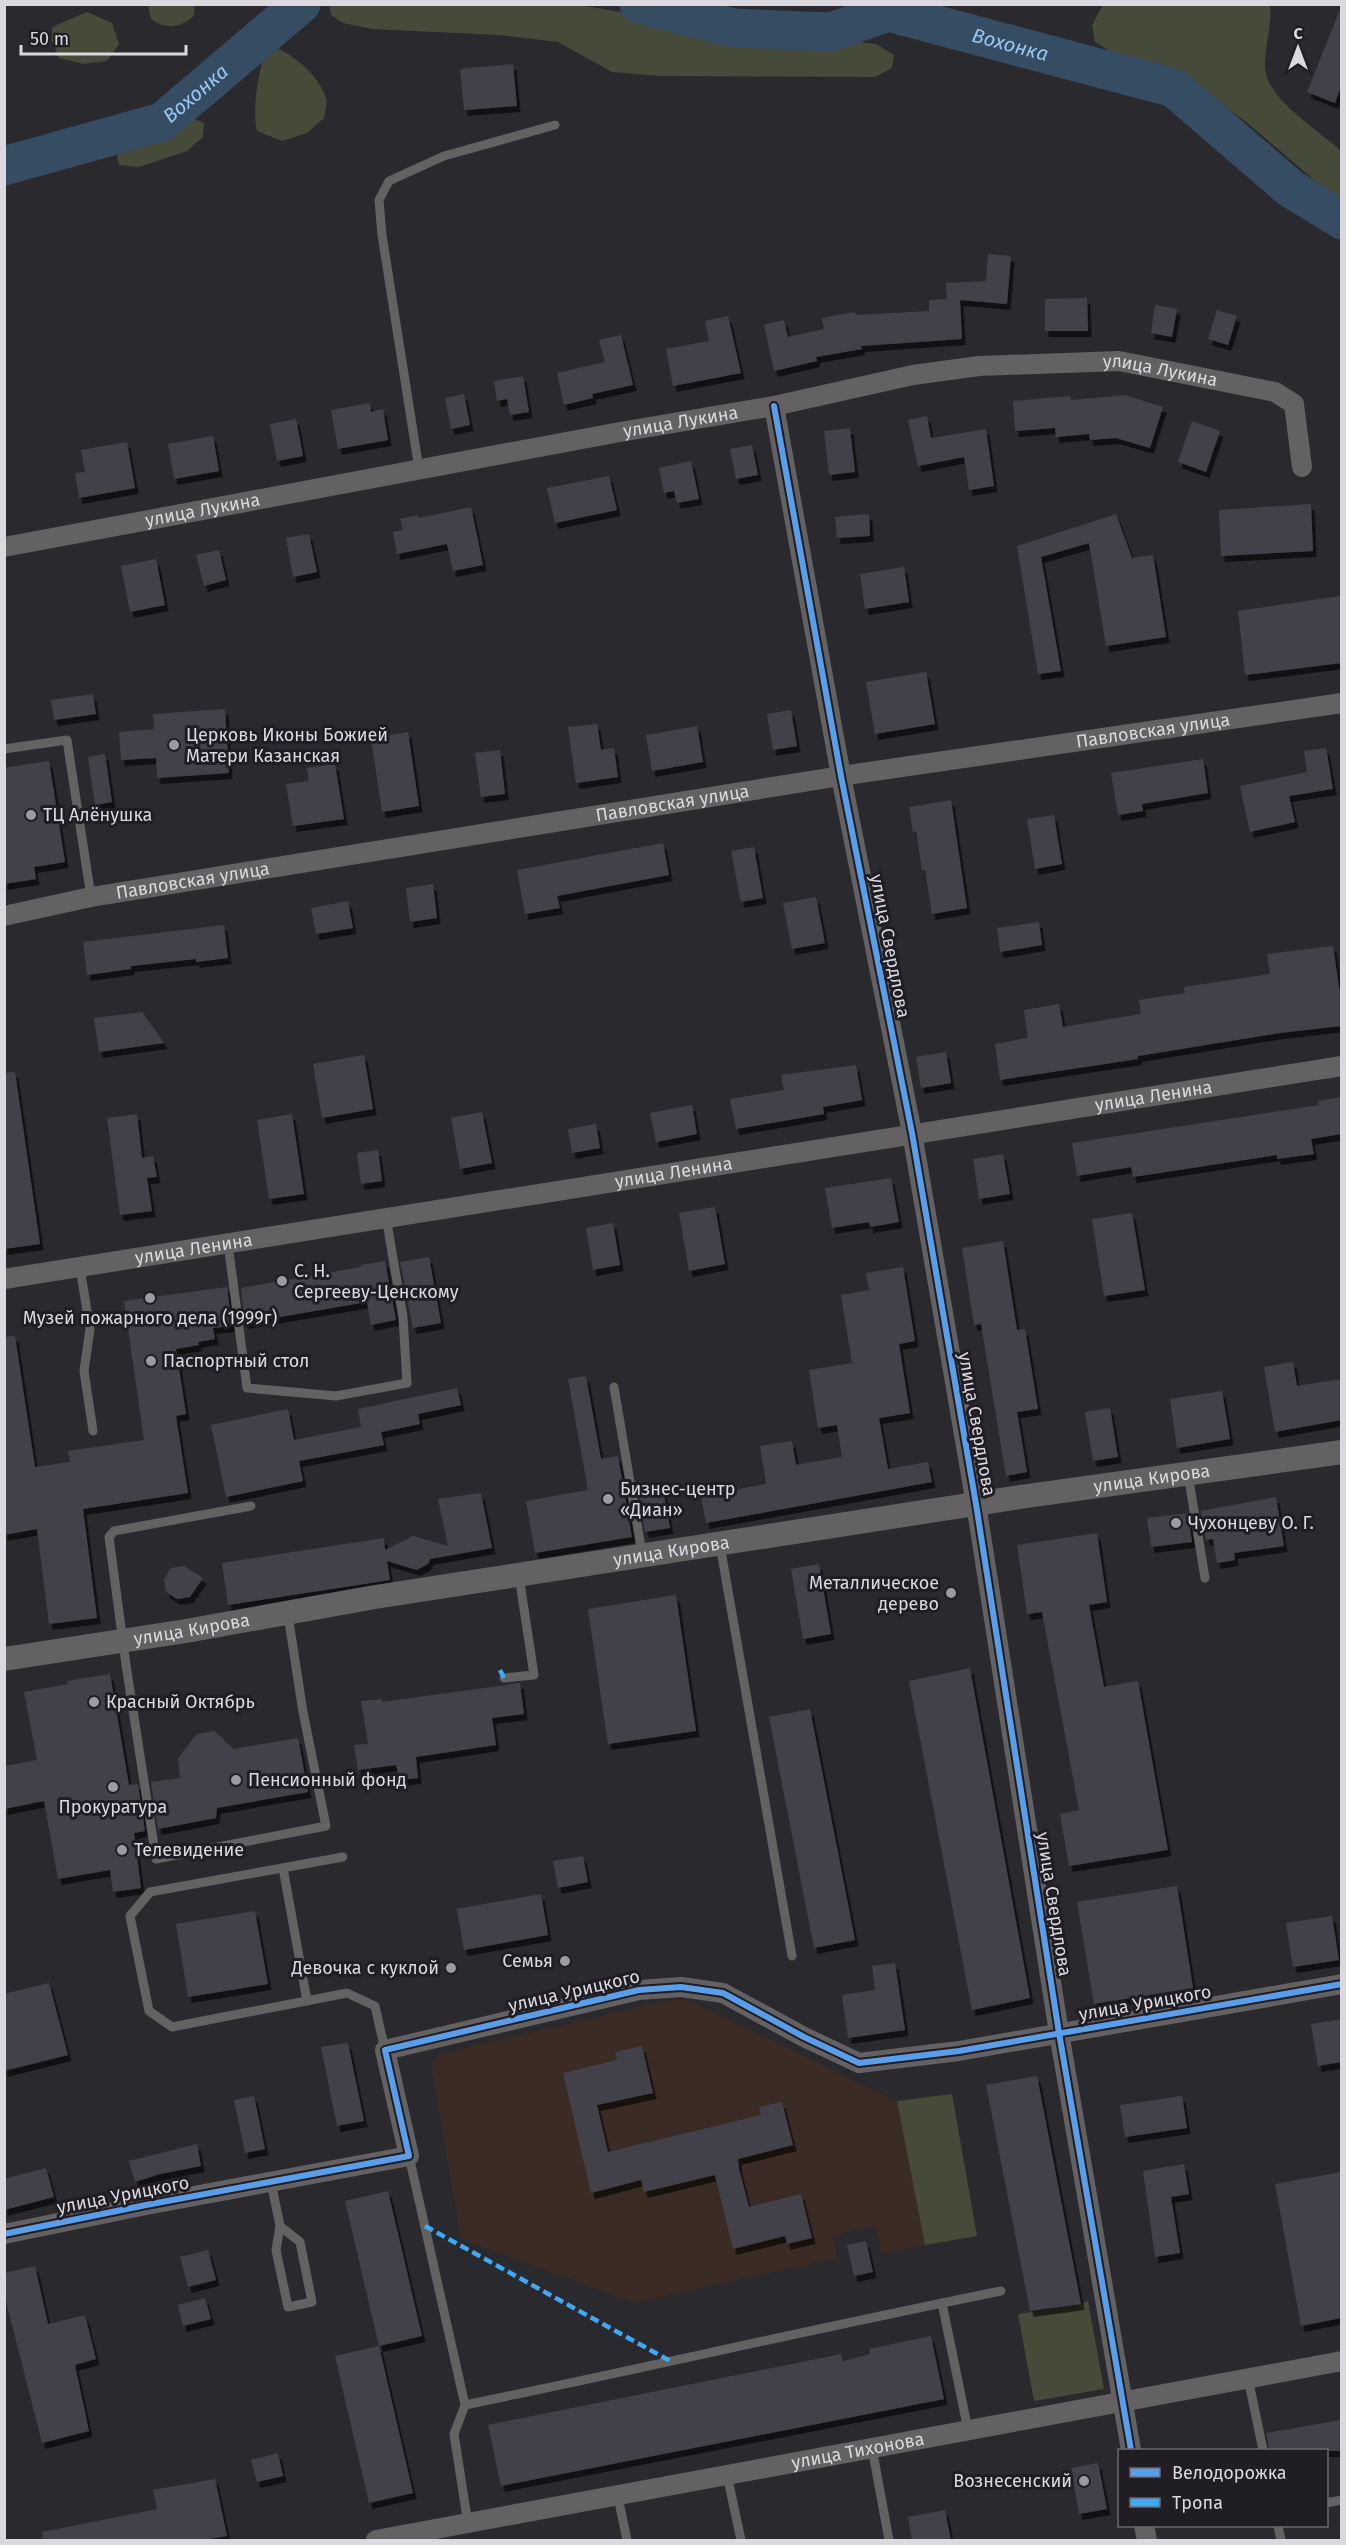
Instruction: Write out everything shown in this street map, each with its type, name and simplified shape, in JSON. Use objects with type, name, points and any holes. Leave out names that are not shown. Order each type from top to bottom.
[{"type":"street","name":"улица Лукина","points":[[4,547],[620,432],[774,406],[913,375],[968,367],[1119,361],[1275,392],[1294,404],[1302,467]]},
{"type":"street","name":"улица Свердлова","points":[[774,406],[842,776],[912,1133],[976,1504],[1059,2033],[1131,2449]]},
{"type":"street","name":"Павловская улица","points":[[4,916],[91,897],[842,776],[1341,704]]},
{"type":"street","name":"улица Ленина","points":[[4,1279],[1341,1066]]},
{"type":"street","name":"улица Кирова","points":[[4,1659],[518,1575],[976,1504],[1341,1452]]},
{"type":"street","points":[[4,1648],[38,1654]]},
{"type":"street","name":"улица Урицкого","points":[[385,2050],[639,1990],[681,1987],[723,1993],[804,2037],[859,2063],[959,2051],[1341,1984]]},
{"type":"street","points":[[385,2050],[409,2156]]},
{"type":"street","name":"улица Урицкого","points":[[4,2234],[409,2156]]},
{"type":"street","name":"улица Тихонова","points":[[376,2541],[1341,2361]]},
{"type":"lane","points":[[419,469],[382,235],[379,200],[389,181],[444,156],[555,125]]},
{"type":"lane","points":[[4,749],[68,740],[91,897]]},
{"type":"lane","points":[[228,1244],[247,1388],[336,1396],[407,1383],[403,1317],[386,1217]]},
{"type":"lane","points":[[80,1268],[90,1329],[84,1371],[93,1431]]},
{"type":"lane","points":[[614,1387],[642,1556]]},
{"type":"lane","points":[[1188,1474],[1205,1578]]},
{"type":"lane","points":[[251,1506],[111,1534],[109,1537],[156,1859],[326,1826],[303,1712],[287,1613]]},
{"type":"lane","points":[[720,1545],[792,1956]]},
{"type":"lane","points":[[504,1678],[534,1674],[518,1575]]},
{"type":"lane","points":[[343,1857],[150,1892],[130,1916],[149,2011],[172,2027],[347,1993],[375,2006],[385,2050]]},
{"type":"lane","points":[[283,1868],[308,2001]]},
{"type":"lane","points":[[409,2156],[465,2405],[454,2434],[468,2524]]},
{"type":"lane","points":[[271,2182],[280,2226],[276,2250],[288,2307],[312,2302],[300,2242],[280,2226]]},
{"type":"lane","points":[[465,2405],[1001,2291]]},
{"type":"lane","points":[[942,2303],[968,2430]]},
{"type":"lane","points":[[1248,2378],[1263,2449]]},
{"type":"lane","points":[[872,2448],[889,2541]]},
{"type":"lane","points":[[727,2475],[741,2541]]},
{"type":"lane","points":[[618,2497],[627,2541]]},
{"type":"shaded area","points":[[673,1999],[692,2002],[897,2101],[925,2245],[882,2253],[875,2226],[833,2236],[837,2258],[634,2303],[461,2239],[431,2065],[440,2054]]},
{"type":"green space","points":[[148,5],[195,5],[194,16],[178,25],[163,25],[151,19]]},
{"type":"green space","points":[[329,5],[579,5],[640,15],[754,41],[851,41],[876,44],[894,55],[892,68],[875,77],[662,76],[612,72],[558,42],[499,35],[372,29],[343,23],[331,15]]},
{"type":"green space","points":[[1103,5],[1270,5],[1265,66],[1267,78],[1283,102],[1341,151],[1341,203],[1245,121],[1191,83],[1126,61],[1095,42],[1092,25]]},
{"type":"green space","points":[[87,12],[112,23],[119,44],[107,61],[84,64],[59,58],[52,41],[52,27]]},
{"type":"green space","points":[[279,49],[312,74],[322,88],[326,100],[324,118],[307,133],[282,141],[257,131],[255,114],[262,61],[265,54]]},
{"type":"green space","points":[[192,118],[204,123],[203,137],[187,151],[139,167],[119,165],[117,155]]},
{"type":"green space","points":[[952,2094],[977,2236],[925,2245],[897,2101]]},
{"type":"green space","points":[[1088,2301],[1104,2389],[1034,2401],[1018,2314]]},
{"type":"building","points":[[1341,7],[1341,86],[1335,103],[1307,92]]},
{"type":"building","points":[[513,64],[517,106],[464,110],[460,69]]},
{"type":"building","points":[[988,254],[1011,256],[1007,304],[960,300],[962,339],[861,346],[862,349],[816,357],[817,361],[774,371],[764,325],[784,320],[788,337],[824,329],[822,318],[855,312],[856,315],[929,311],[929,300],[950,299],[947,299],[946,283],[986,281]]},
{"type":"building","points":[[1087,298],[1088,331],[1045,331],[1045,299]]},
{"type":"building","points":[[1155,305],[1177,309],[1172,337],[1151,333]]},
{"type":"building","points":[[1217,310],[1237,316],[1228,345],[1208,339]]},
{"type":"building","points":[[728,316],[741,373],[673,386],[666,349],[709,341],[705,321]]},
{"type":"building","points":[[621,335],[633,385],[592,394],[593,398],[564,405],[557,373],[605,362],[599,340]]},
{"type":"building","points":[[523,376],[529,412],[510,415],[507,399],[497,401],[494,381]]},
{"type":"building","points":[[464,394],[470,425],[451,429],[445,398]]},
{"type":"building","points":[[1125,395],[1163,407],[1150,448],[1116,438],[1090,440],[1089,434],[1056,437],[1055,428],[1015,431],[1013,401],[1070,396],[1071,400]]},
{"type":"building","points":[[370,403],[371,412],[383,409],[388,440],[338,449],[331,410]]},
{"type":"building","points":[[927,416],[931,438],[986,429],[994,486],[969,490],[964,457],[918,466],[908,420]]},
{"type":"building","points":[[296,419],[303,456],[277,461],[270,424]]},
{"type":"building","points":[[1192,421],[1220,431],[1206,472],[1178,462]]},
{"type":"building","points":[[850,428],[855,472],[829,475],[824,431]]},
{"type":"building","points":[[213,436],[219,471],[174,479],[168,444]]},
{"type":"building","points":[[127,442],[135,488],[79,498],[75,473],[85,472],[81,450]]},
{"type":"building","points":[[752,445],[758,475],[736,479],[730,449]]},
{"type":"building","points":[[691,461],[699,499],[677,503],[674,491],[664,493],[659,468]]},
{"type":"building","points":[[609,476],[617,510],[555,523],[547,488]]},
{"type":"building","points":[[1311,504],[1313,551],[1221,556],[1219,510]]},
{"type":"building","points":[[471,507],[483,565],[453,571],[447,544],[397,554],[393,532],[403,530],[400,519],[418,515],[419,518]]},
{"type":"building","points":[[869,514],[870,536],[837,538],[835,517]]},
{"type":"building","points":[[1116,514],[1132,558],[1153,555],[1166,637],[1106,646],[1089,543],[1041,557],[1061,671],[1038,674],[1017,546]]},
{"type":"building","points":[[309,534],[317,572],[293,577],[286,538]]},
{"type":"building","points":[[219,550],[226,580],[204,586],[196,555]]},
{"type":"building","points":[[156,559],[165,605],[130,612],[121,566]]},
{"type":"building","points":[[904,567],[909,602],[865,609],[860,574]]},
{"type":"building","points":[[1341,596],[1341,663],[1245,675],[1238,611]]},
{"type":"building","points":[[926,672],[935,724],[875,734],[866,682]]},
{"type":"building","points":[[93,694],[96,714],[54,720],[51,700]]},
{"type":"building","name":"Церковь Иконы Божией Матери Казанская","points":[[225,709],[229,773],[157,778],[156,758],[121,760],[119,732],[154,729],[153,714]]},
{"type":"building","points":[[791,710],[797,746],[773,750],[767,714]]},
{"type":"building","points":[[597,724],[601,750],[614,748],[618,777],[576,783],[568,727]]},
{"type":"building","points":[[697,726],[703,762],[652,771],[646,735]]},
{"type":"building","points":[[408,732],[419,806],[382,812],[371,738]]},
{"type":"building","points":[[1326,748],[1333,789],[1289,796],[1295,822],[1250,832],[1240,786],[1307,772],[1304,751]]},
{"type":"building","points":[[500,750],[505,794],[481,797],[475,753]]},
{"type":"building","points":[[105,754],[112,802],[95,805],[88,757]]},
{"type":"building","points":[[1203,759],[1208,793],[1142,804],[1143,811],[1118,815],[1111,773]]},
{"type":"building","name":"ТЦ Алёнушка","points":[[49,761],[65,862],[34,867],[36,879],[4,884],[4,768]]},
{"type":"building","points":[[335,764],[344,819],[293,826],[286,784],[309,781],[307,768]]},
{"type":"building","points":[[951,800],[967,908],[932,914],[925,870],[922,870],[916,831],[913,832],[909,807]]},
{"type":"building","points":[[1054,815],[1062,864],[1035,869],[1027,819]]},
{"type":"building","points":[[663,843],[669,875],[557,896],[560,908],[525,914],[517,870]]},
{"type":"building","points":[[754,847],[763,898],[741,902],[731,851]]},
{"type":"building","points":[[433,884],[437,918],[410,922],[406,888]]},
{"type":"building","points":[[816,897],[825,943],[792,949],[783,903]]},
{"type":"building","points":[[348,901],[353,928],[316,934],[311,908]]},
{"type":"building","points":[[1039,922],[1042,945],[1000,952],[997,928]]},
{"type":"building","points":[[224,925],[228,958],[131,966],[131,969],[87,975],[83,942]]},
{"type":"building","points":[[1333,946],[1341,1000],[1341,1026],[1280,1033],[1138,1056],[1138,1059],[1000,1080],[995,1044],[1028,1038],[1024,1010],[1059,1004],[1063,1027],[1141,1014],[1139,1000],[1185,993],[1184,987],[1270,974],[1267,954]]},
{"type":"building","points":[[142,1012],[164,1043],[99,1052],[94,1018]]},
{"type":"building","points":[[946,1052],[951,1083],[921,1088],[916,1057]]},
{"type":"building","points":[[364,1055],[373,1109],[322,1118],[313,1064]]},
{"type":"building","points":[[856,1065],[862,1100],[823,1107],[824,1114],[736,1129],[730,1099],[784,1090],[781,1075]]},
{"type":"building","points":[[15,1072],[40,1244],[4,1249],[4,1073]]},
{"type":"building","points":[[1341,1097],[1341,1134],[1311,1139],[1314,1154],[1277,1159],[1277,1155],[1133,1177],[1131,1167],[1077,1176],[1072,1143],[1319,1105],[1318,1101]]},
{"type":"building","points":[[692,1105],[697,1134],[656,1142],[650,1113]]},
{"type":"building","points":[[482,1112],[492,1163],[460,1169],[451,1118]]},
{"type":"building","points":[[137,1114],[142,1158],[153,1156],[157,1177],[147,1178],[152,1211],[120,1215],[107,1118]]},
{"type":"building","points":[[292,1114],[304,1194],[269,1199],[257,1120]]},
{"type":"building","points":[[596,1124],[600,1148],[572,1153],[568,1129]]},
{"type":"building","points":[[378,1150],[382,1181],[361,1184],[357,1153]]},
{"type":"building","points":[[1003,1154],[1010,1194],[979,1199],[973,1159]]},
{"type":"building","points":[[891,1178],[899,1222],[870,1227],[869,1222],[832,1228],[825,1188]]},
{"type":"building","points":[[715,1207],[725,1264],[689,1271],[679,1213]]},
{"type":"building","points":[[1132,1213],[1145,1290],[1104,1296],[1092,1219]]},
{"type":"building","points":[[613,1223],[620,1265],[593,1270],[586,1228]]},
{"type":"building","points":[[1003,1241],[1017,1330],[1025,1329],[1038,1409],[1017,1412],[1027,1472],[1006,1476],[981,1324],[974,1325],[962,1248]]},
{"type":"building","points":[[429,1257],[441,1323],[413,1328],[400,1262]]},
{"type":"building","points":[[385,1261],[396,1320],[371,1325],[367,1302],[245,1323],[241,1288]]},
{"type":"building","points":[[903,1267],[915,1341],[899,1344],[910,1413],[879,1418],[888,1469],[928,1462],[932,1482],[706,1523],[701,1496],[766,1484],[760,1446],[792,1441],[796,1465],[842,1457],[837,1425],[818,1428],[809,1370],[852,1363],[841,1295],[869,1290],[866,1273]]},
{"type":"building","points":[[227,1287],[232,1326],[213,1328],[215,1339],[198,1342],[199,1345],[176,1349],[186,1414],[176,1416],[188,1493],[83,1509],[97,1618],[49,1624],[37,1529],[4,1535],[4,1337],[15,1336],[35,1467],[70,1462],[68,1451],[144,1440],[124,1301]]},
{"type":"building","points":[[1293,1362],[1297,1386],[1341,1379],[1341,1420],[1275,1432],[1264,1367]]},
{"type":"building","points":[[586,1376],[601,1459],[618,1456],[632,1537],[535,1553],[526,1501],[588,1490],[568,1379]]},
{"type":"building","points":[[457,1388],[461,1405],[418,1414],[420,1424],[381,1432],[384,1445],[299,1461],[303,1481],[226,1497],[211,1425],[288,1409],[294,1440],[361,1427],[358,1409]]},
{"type":"building","points":[[1222,1391],[1230,1439],[1177,1448],[1170,1399]]},
{"type":"building","points":[[1110,1408],[1118,1457],[1093,1461],[1085,1412]]},
{"type":"building","points":[[662,1485],[670,1528],[645,1532],[638,1489]]},
{"type":"building","points":[[481,1493],[492,1548],[430,1559],[428,1564],[417,1570],[387,1561],[390,1580],[228,1605],[222,1563],[384,1538],[385,1550],[413,1536],[448,1546],[438,1499]]},
{"type":"building","points":[[1276,1497],[1284,1546],[1234,1553],[1235,1560],[1217,1563],[1213,1539],[1206,1540],[1201,1511]]},
{"type":"building","points":[[1188,1513],[1192,1542],[1151,1547],[1147,1518]]},
{"type":"building","points":[[1097,1533],[1107,1602],[1089,1605],[1104,1687],[1138,1681],[1168,1850],[1069,1866],[1060,1814],[1079,1810],[1042,1612],[1027,1614],[1017,1545]]},
{"type":"building","points":[[819,1564],[831,1634],[803,1639],[791,1569]]},
{"type":"building","points":[[184,1566],[203,1578],[190,1597],[177,1599],[166,1592],[164,1579],[171,1568]]},
{"type":"building","points":[[676,1595],[696,1731],[608,1744],[588,1609]]},
{"type":"building","points":[[970,1668],[1030,1998],[972,2010],[909,1681]]},
{"type":"building","points":[[110,1674],[129,1785],[138,1784],[145,1831],[134,1833],[141,1888],[113,1892],[110,1870],[58,1879],[44,1801],[4,1809],[4,1766],[37,1760],[24,1692],[68,1684],[67,1681]]},
{"type":"building","points":[[520,1683],[524,1714],[492,1718],[496,1745],[416,1757],[418,1778],[400,1780],[396,1765],[358,1770],[354,1745],[368,1744],[361,1701],[382,1699],[382,1702]]},
{"type":"building","points":[[810,1709],[855,1940],[814,1948],[769,1717]]},
{"type":"building","name":"Пенсионный фонд","points":[[215,1731],[233,1749],[298,1738],[308,1792],[217,1808],[216,1818],[158,1829],[151,1782],[180,1778],[178,1758],[197,1734]]},
{"type":"building","points":[[583,1856],[588,1882],[558,1888],[553,1861]]},
{"type":"building","points":[[1177,1886],[1193,1988],[1094,2004],[1077,1902]]},
{"type":"building","points":[[541,1894],[548,1935],[464,1950],[457,1909]]},
{"type":"building","points":[[255,1911],[268,1984],[188,1997],[176,1924]]},
{"type":"building","points":[[1332,1916],[1339,1960],[1293,1967],[1286,1923]]},
{"type":"building","points":[[895,1963],[905,2030],[848,2038],[842,1995],[875,1990],[872,1966]]},
{"type":"building","points":[[49,1983],[68,2055],[4,2071],[4,1994]]},
{"type":"building","points":[[1341,2019],[1341,2062],[1318,2066],[1311,2024]]},
{"type":"building","points":[[348,2043],[364,2121],[337,2126],[321,2047]]},
{"type":"building","points":[[642,2046],[653,2093],[597,2105],[608,2152],[761,2115],[759,2107],[782,2102],[793,2145],[738,2159],[739,2169],[749,2207],[801,2194],[812,2238],[787,2244],[785,2236],[733,2249],[715,2175],[644,2192],[641,2180],[591,2193],[563,2073],[617,2060],[615,2052]]},
{"type":"building","points":[[1037,2076],[1081,2304],[1030,2311],[986,2085]]},
{"type":"building","points":[[254,2096],[265,2149],[245,2153],[234,2100]]},
{"type":"building","points":[[1182,2096],[1187,2128],[1125,2137],[1120,2105]]},
{"type":"building","points":[[197,2144],[201,2166],[160,2174],[135,2182],[129,2161]]},
{"type":"building","points":[[1184,2164],[1189,2194],[1171,2197],[1180,2253],[1155,2257],[1143,2171]]},
{"type":"building","points":[[46,2168],[54,2197],[4,2210],[4,2179]]},
{"type":"building","points":[[1341,2172],[1341,2318],[1301,2326],[1275,2184]]},
{"type":"building","points":[[388,2191],[422,2336],[379,2346],[345,2201]]},
{"type":"building","points":[[866,2241],[873,2272],[854,2276],[847,2245]]},
{"type":"building","points":[[208,2250],[216,2280],[188,2287],[180,2257]]},
{"type":"building","points":[[35,2266],[48,2324],[85,2315],[96,2359],[75,2365],[89,2431],[42,2443],[4,2293],[4,2273]]},
{"type":"building","points":[[205,2298],[211,2319],[183,2326],[178,2305]]},
{"type":"building","points":[[931,2336],[944,2399],[501,2486],[488,2425],[841,2354],[843,2361],[870,2354],[869,2349]]},
{"type":"building","points":[[379,2346],[413,2493],[369,2503],[335,2356]]},
{"type":"building","points":[[1341,2420],[1341,2451],[1270,2449],[1266,2433]]},
{"type":"building","points":[[278,2453],[283,2476],[257,2482],[251,2460]]},
{"type":"building","points":[[1098,2463],[1107,2509],[1079,2514],[1071,2468]]},
{"type":"building","points":[[215,2479],[227,2536],[198,2541],[43,2541],[42,2532],[157,2509],[153,2490]]},
{"type":"building","points":[[945,2510],[951,2541],[912,2541],[908,2517]]},
{"type":"waterway","name":"Вохонка","points":[[4,166],[162,122],[301,4]]},
{"type":"waterway","name":"Вохонка","points":[[639,4],[734,28],[831,32],[888,12],[1174,88],[1290,188],[1342,220]]},
{"type":"marked path","points":[[500,1670],[504,1678]]},
{"type":"marked path","points":[[425,2226],[672,2362]]},
{"type":"cycle path","points":[[774,406],[841,776],[912,1133],[976,1504],[1059,2033],[1131,2449]]},
{"type":"cycle path","points":[[4,2234],[409,2156],[385,2050],[639,1990],[681,1987],[723,1993],[804,2037],[859,2063],[959,2051],[1342,1984]]},
{"type":"place","name":"Церковь Иконы Божией Матери Казанская","points":[[174,745]]},
{"type":"place","name":"ТЦ Алёнушка","points":[[31,815]]},
{"type":"place","name":"С. Н. Сергееву-Ценскому","points":[[282,1281]]},
{"type":"place","name":"Музей пожарного дела (1999г)","points":[[150,1298]]},
{"type":"place","name":"Паспортный стол","points":[[151,1361]]},
{"type":"place","name":"Бизнес-центр «Диан»","points":[[608,1499]]},
{"type":"place","name":"Чухонцеву О. Г.","points":[[1176,1523]]},
{"type":"place","name":"Металлическое дерево","points":[[951,1593]]},
{"type":"place","name":"Красный Октябрь","points":[[94,1702]]},
{"type":"place","name":"Пенсионный фонд","points":[[236,1780]]},
{"type":"place","name":"Прокуратура","points":[[113,1787]]},
{"type":"place","name":"Телевидение","points":[[122,1850]]},
{"type":"place","name":"Семья","points":[[565,1961]]},
{"type":"place","name":"Девочка с куклой","points":[[451,1968]]},
{"type":"place","name":"Вознесенский","points":[[1084,2481]]}]
